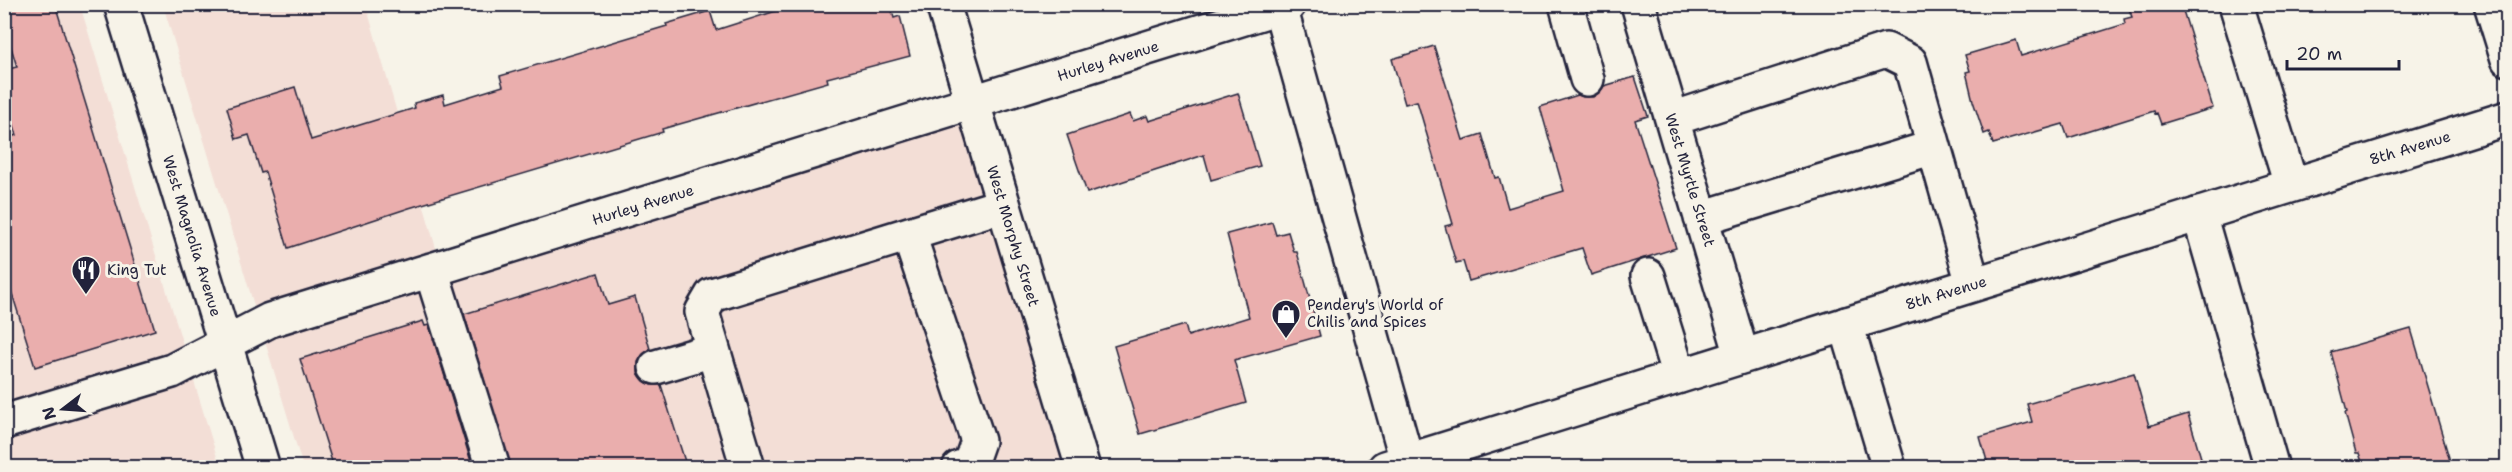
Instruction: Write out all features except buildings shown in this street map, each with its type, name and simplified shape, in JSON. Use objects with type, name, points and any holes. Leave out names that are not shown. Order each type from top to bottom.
[{"type":"street","name":"West Magnolia Avenue","points":[[121,4],[263,468]]},
{"type":"street","name":"West Morphy Street","points":[[943,4],[1083,468]]},
{"type":"street","points":[[1566,4],[1587,79]]},
{"type":"street","name":"West Myrtle Street","points":[[1638,4],[1742,356]]},
{"type":"street","points":[[2236,4],[2291,185]]},
{"type":"street","points":[[2491,4],[2508,59]]},
{"type":"street","name":"Hurley Avenue","points":[[4,422],[172,371],[226,345],[270,320],[1285,6]]},
{"type":"street","points":[[1285,6],[1396,464]]},
{"type":"street","points":[[1672,119],[1886,50],[1910,62],[1973,284]]},
{"type":"street","name":"8th Avenue","points":[[1396,464],[2508,118]]},
{"type":"street","points":[[1701,218],[1934,147]]},
{"type":"street","points":[[748,468],[702,312],[712,294],[1004,205]]},
{"type":"street","points":[[2199,214],[2272,468]]},
{"type":"street","points":[[909,235],[978,441],[970,464],[959,468]]},
{"type":"street","points":[[431,270],[461,341],[493,468]]},
{"type":"street","points":[[1648,276],[1679,376]]},
{"type":"street","points":[[1846,324],[1889,468]]},
{"type":"street","points":[[656,367],[713,350]]},
{"type":"shaded area","points":[[4,5],[80,5],[220,467],[5,467]]},
{"type":"shaded area","points":[[163,5],[366,5],[437,252],[973,103],[1080,467],[303,467]]},
{"type":"place","name":"King Tut","points":[[86,296]]},
{"type":"place","name":"Pendery's World of Chilis and Spices","points":[[1286,340]]}]
